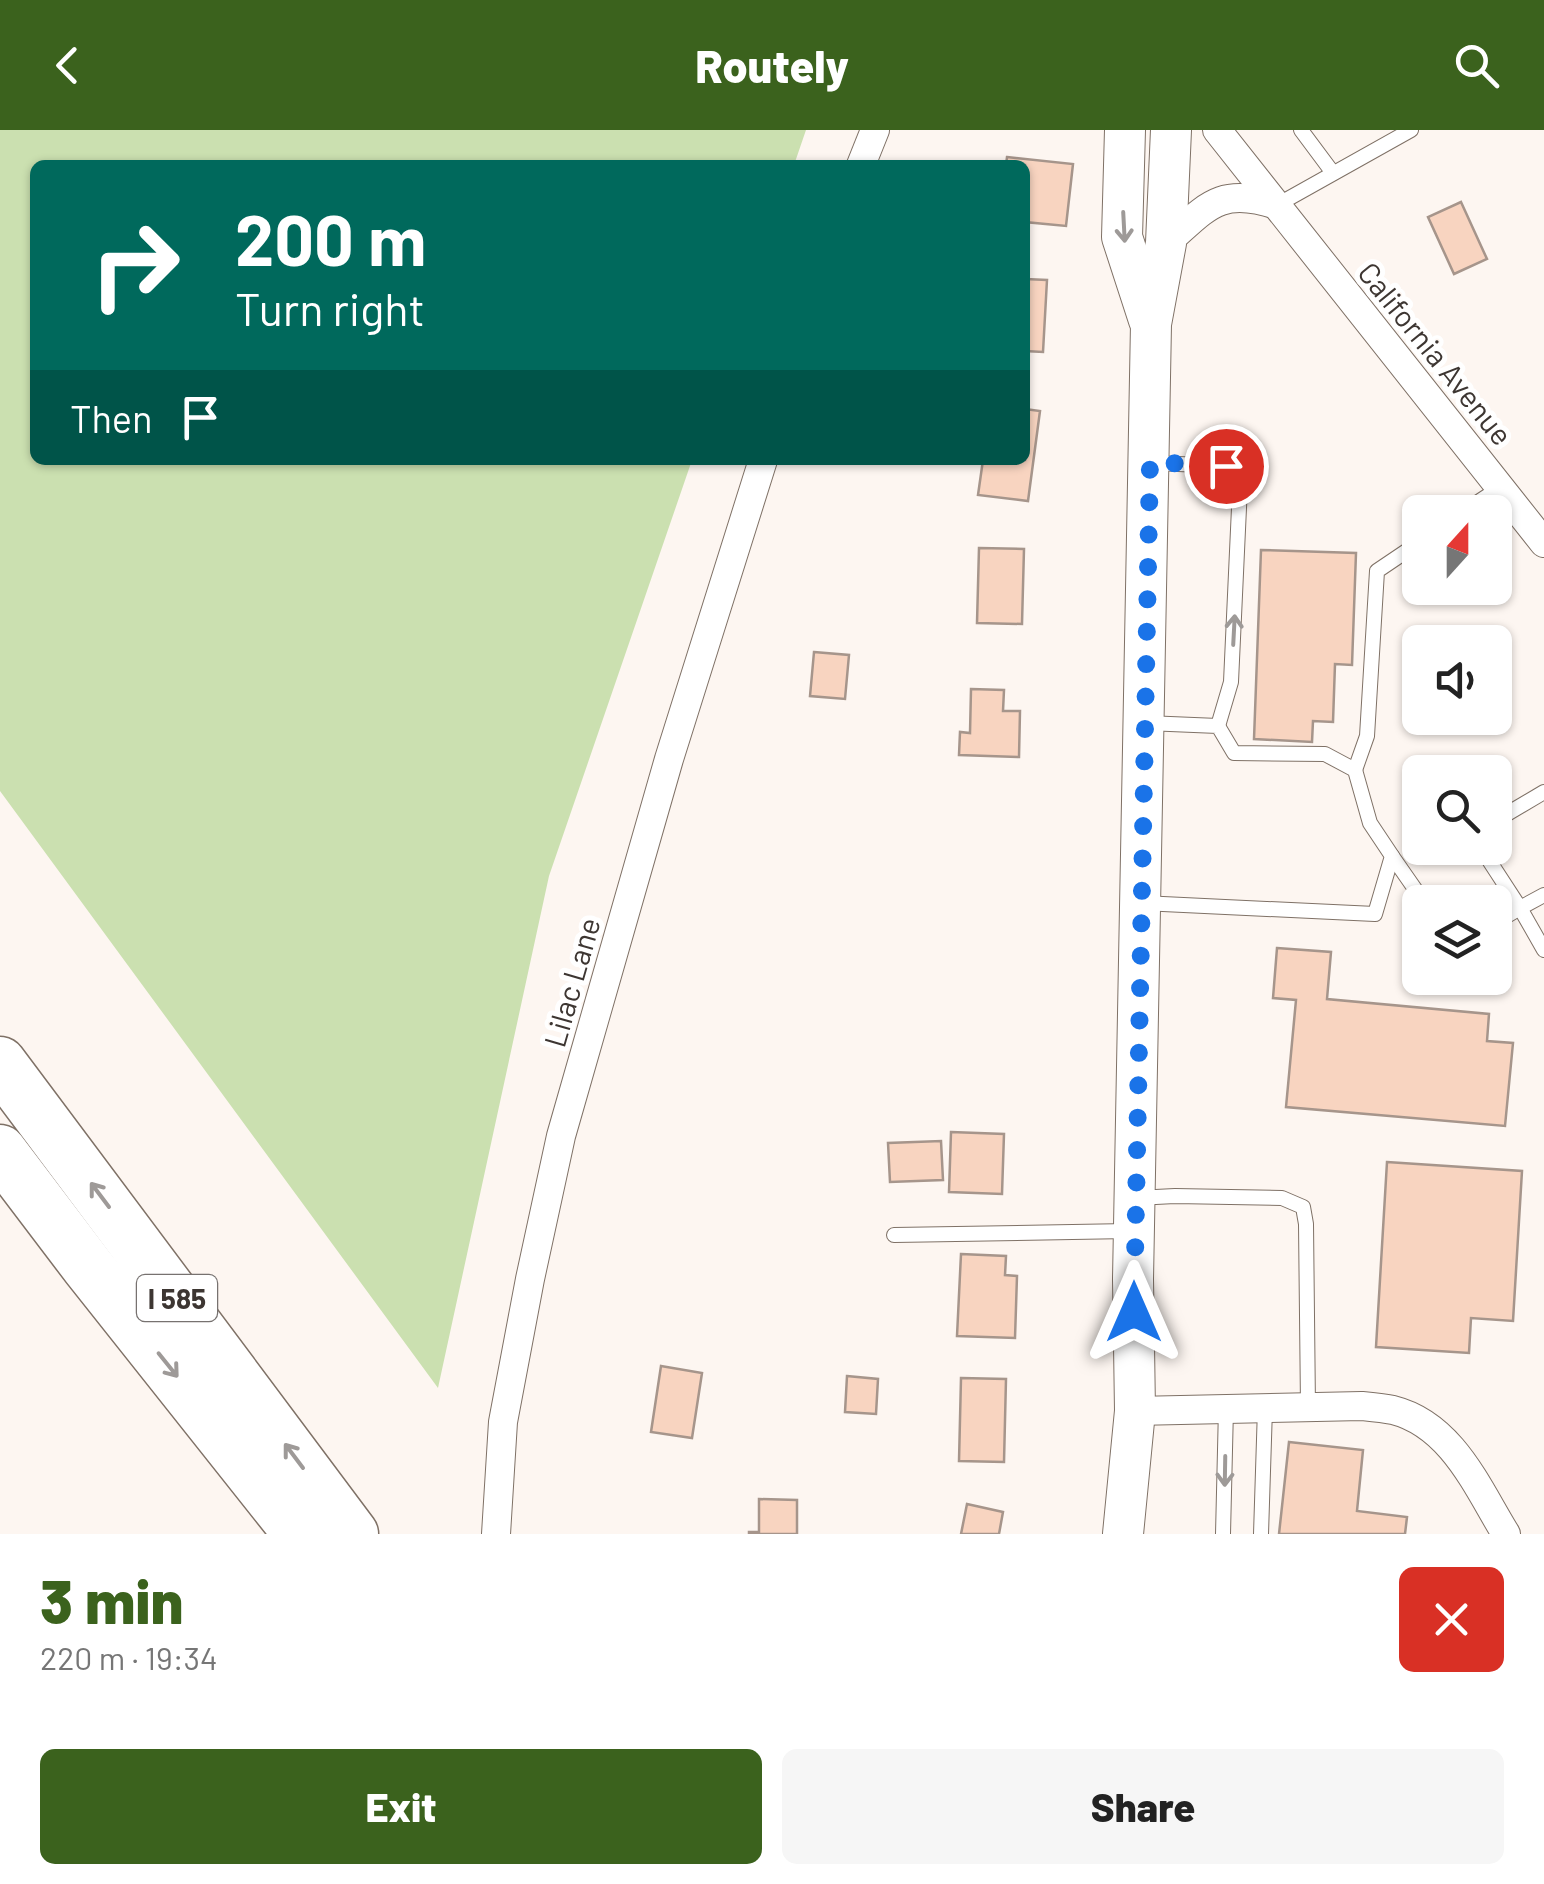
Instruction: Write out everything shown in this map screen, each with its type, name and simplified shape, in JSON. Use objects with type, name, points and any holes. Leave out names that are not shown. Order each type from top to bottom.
[{"type":"highway","name":"I 585","points":[[0,1063],[352,1534]]},
{"type":"highway","name":"I 585","points":[[0,1150],[300,1534]]},
{"type":"highway","points":[[241,1457],[284,1534]]},
{"type":"main road","points":[[1125,130],[1122,237],[1151,324]]},
{"type":"main road","points":[[1124,1534],[1134,1411],[1151,324],[1166,243],[1171,130]]},
{"type":"street","points":[[863,160],[875,130]]},
{"type":"street","name":"California Avenue","points":[[1216,130],[1544,543]]},
{"type":"street","points":[[1166,243],[1206,207],[1223,199],[1240,196],[1277,204]]},
{"type":"street","name":"Lilac Lane","points":[[496,1534],[503,1422],[561,1136],[669,759],[761,465]]},
{"type":"street","points":[[1134,1411],[1362,1406],[1396,1410],[1427,1424],[1452,1447],[1506,1534]]},
{"type":"lane","points":[[1301,130],[1333,174]]},
{"type":"lane","points":[[1277,204],[1411,130]]},
{"type":"lane","points":[[1150,462],[1226,466],[1240,486],[1232,682],[1218,726],[1234,753],[1326,754],[1355,770]]},
{"type":"lane","points":[[1488,495],[1500,487]]},
{"type":"lane","points":[[1402,554],[1377,571],[1368,736],[1355,770],[1370,823],[1412,885]]},
{"type":"lane","points":[[1145,723],[1218,726]]},
{"type":"lane","points":[[1512,811],[1544,792]]},
{"type":"lane","points":[[1142,903],[1375,914],[1392,856]]},
{"type":"lane","points":[[1492,865],[1544,950]]},
{"type":"lane","points":[[1512,913],[1544,895]]},
{"type":"lane","points":[[894,1235],[1135,1214],[1175,1196],[1282,1198],[1302,1208],[1306,1224],[1308,1407]]},
{"type":"lane","points":[[1223,1534],[1226,1407]]},
{"type":"lane","points":[[1261,1534],[1265,1408]]},
{"type":"green space","points":[[0,130],[806,130],[796,160],[30,160],[30,465],[690,465],[549,876],[438,1388],[0,791]]},
{"type":"building","points":[[1007,157],[1073,164],[1066,226],[1030,222],[1030,160],[1007,160]]},
{"type":"building","points":[[1461,202],[1487,259],[1454,274],[1428,217]]},
{"type":"building","points":[[1030,279],[1047,280],[1043,352],[1030,351]]},
{"type":"building","points":[[1030,410],[1040,411],[1028,501],[978,495],[982,465],[1030,465]]},
{"type":"building","points":[[979,548],[1024,549],[1022,624],[977,623]]},
{"type":"building","points":[[1261,550],[1356,553],[1352,665],[1335,664],[1333,722],[1313,721],[1312,742],[1254,739]]},
{"type":"building","points":[[814,652],[849,655],[845,699],[810,696]]},
{"type":"building","points":[[971,689],[1004,690],[1003,711],[1020,711],[1019,757],[959,755],[960,732],[970,733]]},
{"type":"building","points":[[1277,948],[1331,952],[1327,999],[1489,1014],[1487,1041],[1513,1043],[1505,1126],[1286,1107],[1296,1000],[1273,998]]},
{"type":"building","points":[[951,1132],[1004,1134],[1002,1194],[949,1192]]},
{"type":"building","points":[[941,1141],[943,1180],[890,1182],[888,1143]]},
{"type":"building","points":[[1387,1162],[1522,1171],[1513,1321],[1471,1318],[1469,1353],[1376,1347]]},
{"type":"building","points":[[961,1254],[1006,1256],[1005,1275],[1017,1276],[1015,1338],[957,1336]]},
{"type":"building","points":[[661,1366],[702,1373],[692,1438],[651,1432]]},
{"type":"building","points":[[847,1376],[878,1379],[876,1414],[845,1412]]},
{"type":"building","points":[[961,1378],[1006,1379],[1004,1462],[959,1461]]},
{"type":"building","points":[[1289,1442],[1363,1450],[1357,1511],[1407,1517],[1405,1534],[1279,1534]]},
{"type":"building","points":[[759,1499],[797,1500],[797,1534],[749,1534],[759,1532]]},
{"type":"building","points":[[967,1504],[1003,1512],[999,1534],[961,1534]]},
{"type":"route","points":[[1134,1312],[1150,462],[1226,466]]}]
